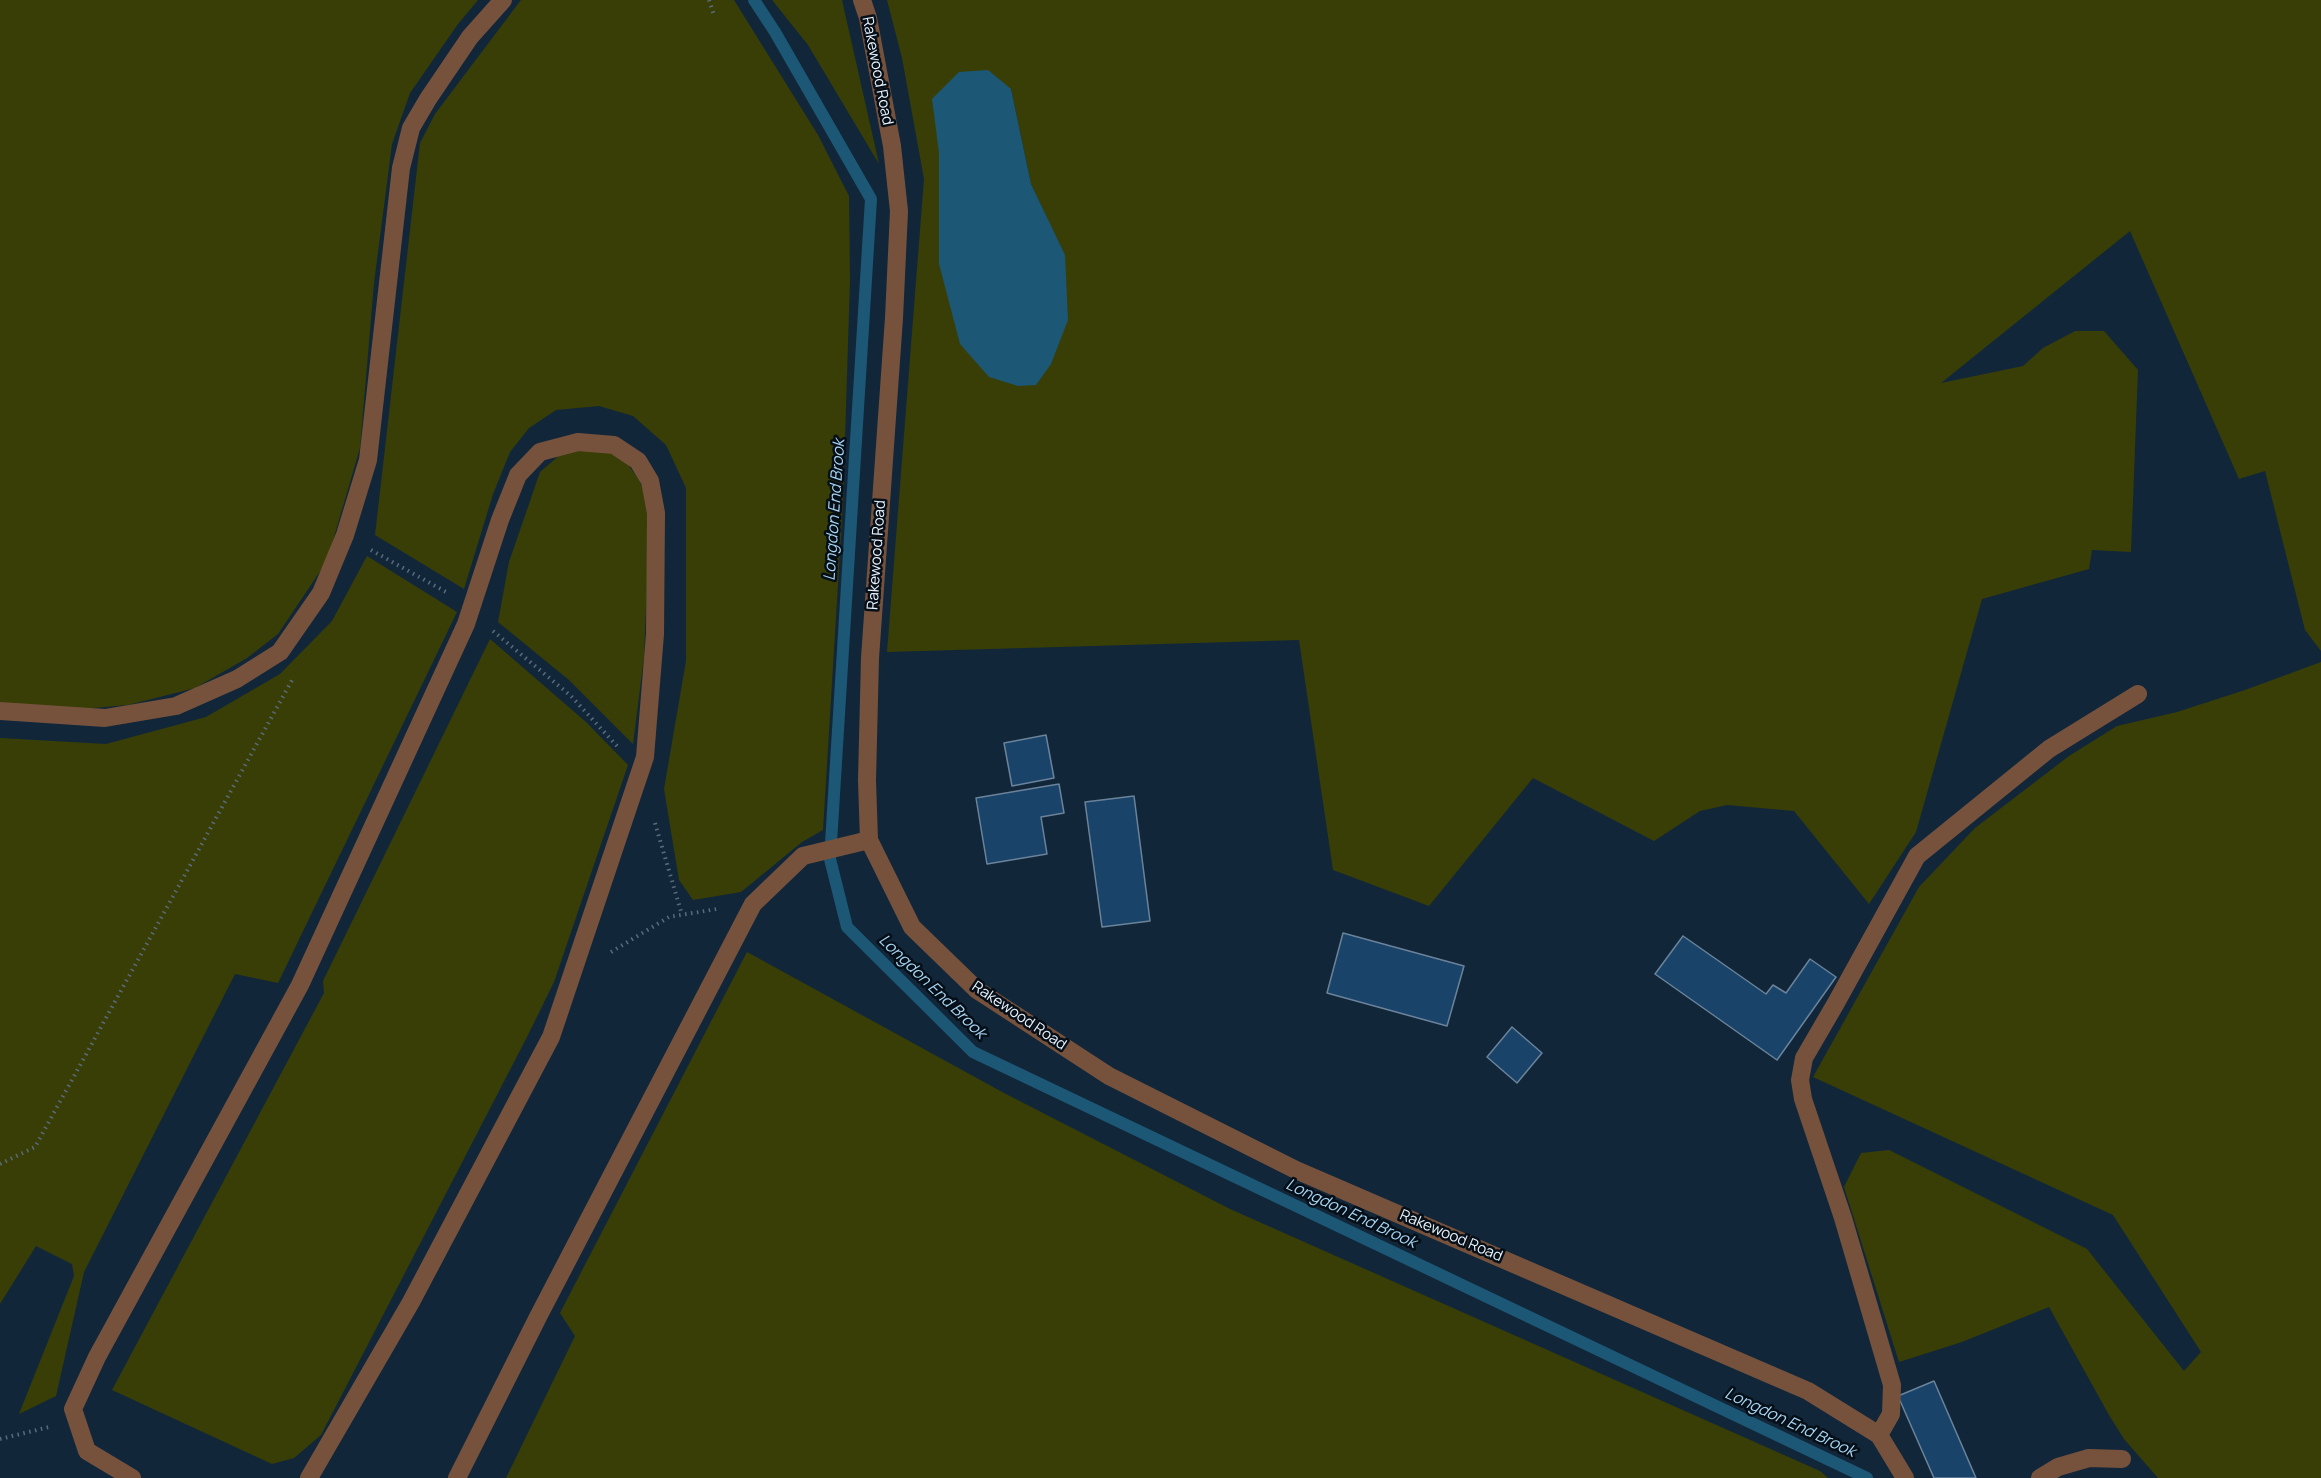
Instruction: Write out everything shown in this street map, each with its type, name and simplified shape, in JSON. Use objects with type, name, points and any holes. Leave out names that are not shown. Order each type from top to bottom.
[{"type":"street","points":[[0,711],[105,718],[176,706],[237,679],[280,652],[321,593],[345,535],[368,460],[400,168],[411,128],[470,37],[502,0]]},
{"type":"street","name":"Rakewood Road","points":[[862,0],[868,18],[892,146],[899,211],[894,318],[870,658],[867,780],[869,840],[912,927],[976,990],[1109,1076],[1296,1170],[1808,1391],[1879,1435],[1905,1478]]},
{"type":"street","points":[[132,1478],[87,1451],[73,1409],[97,1357],[310,963],[466,624],[500,520],[518,475],[540,452],[578,442],[614,445],[638,461],[650,481],[656,513],[656,633],[645,757],[550,1037],[411,1302],[309,1478]]},
{"type":"street","points":[[1879,1435],[1891,1414],[1892,1385],[1843,1218],[1803,1099],[1800,1080],[1804,1058],[1917,856],[2049,749],[2138,694]]},
{"type":"street","points":[[457,1478],[753,904],[803,855],[869,840]]},
{"type":"street","points":[[2040,1478],[2058,1467],[2089,1458],[2122,1459]]},
{"type":"path","points":[[710,0],[714,15]]},
{"type":"path","points":[[345,535],[451,595]]},
{"type":"path","points":[[485,624],[570,696],[640,771],[682,915]]},
{"type":"path","points":[[0,1164],[35,1147],[298,671]]},
{"type":"path","points":[[574,969],[613,951],[669,917],[753,904]]},
{"type":"path","points":[[0,1439],[77,1420]]},
{"type":"green space","points":[[0,0],[478,0],[458,24],[410,93],[392,144],[374,283],[360,448],[327,561],[278,634],[247,658],[195,688],[128,705],[82,709],[25,707],[0,702]]},
{"type":"green space","points":[[521,0],[734,0],[818,135],[849,196],[850,280],[843,502],[823,830],[802,842],[741,892],[693,900],[679,880],[664,789],[686,661],[686,488],[666,445],[633,416],[599,406],[556,410],[529,428],[510,452],[493,494],[464,589],[375,535],[420,143],[435,114]]},
{"type":"green space","points":[[772,0],[842,0],[879,164],[808,45]]},
{"type":"green space","points":[[887,0],[2321,0],[2321,651],[2305,630],[2265,471],[2239,479],[2130,231],[1941,383],[2023,366],[2043,348],[2075,331],[2104,331],[2138,370],[2131,552],[2092,550],[2089,569],[1982,599],[1916,832],[1869,904],[1794,811],[1727,805],[1700,811],[1654,841],[1533,778],[1429,906],[1333,870],[1299,640],[887,652],[924,179],[902,58]],"holes":[[[1011,89],[1031,184],[1065,256],[939,264],[939,153]]]},
{"type":"green space","points":[[582,449],[607,450],[625,460],[639,480],[650,505],[644,657],[633,744],[569,680],[498,622],[509,562],[540,472],[561,454]]},
{"type":"green space","points":[[367,556],[457,612],[278,983],[235,974],[84,1272],[56,1396],[19,1414],[74,1276],[72,1264],[36,1246],[0,1304],[0,738],[106,744],[206,717],[280,674],[332,621]]},
{"type":"green space","points":[[490,639],[586,722],[628,765],[554,982],[528,1035],[321,1435],[294,1458],[272,1464],[112,1390],[324,993],[323,981]]},
{"type":"green space","points":[[2321,662],[2321,1478],[2158,1478],[2124,1439],[2049,1307],[1962,1342],[1899,1362],[1844,1187],[1861,1153],[1889,1150],[2087,1249],[2184,1371],[2201,1352],[2113,1215],[1813,1077],[1919,887],[1975,828],[2069,756],[2117,726],[2177,712]]},
{"type":"green space","points":[[747,952],[1004,1093],[1230,1209],[1820,1471],[1828,1478],[506,1478],[575,1336],[560,1313]]},
{"type":"water","points":[[988,70],[1011,89],[1031,184],[1065,255],[1068,320],[1051,364],[1036,385],[1018,386],[989,377],[960,344],[939,264],[939,153],[932,99],[959,72]]},
{"type":"building","points":[[1046,735],[1054,778],[1012,786],[1004,743]]},
{"type":"building","points":[[1059,784],[1064,813],[1041,817],[1047,854],[987,864],[976,798]]},
{"type":"building","points":[[1134,796],[1150,921],[1102,927],[1085,802]]},
{"type":"building","points":[[1343,933],[1464,966],[1447,1026],[1327,993]]},
{"type":"building","points":[[1683,936],[1766,994],[1773,985],[1786,993],[1810,959],[1836,977],[1777,1060],[1655,974]]},
{"type":"building","points":[[1512,1027],[1542,1053],[1517,1083],[1487,1057]]},
{"type":"building","points":[[1934,1381],[1976,1478],[1934,1478],[1898,1396]]},
{"type":"waterway","name":"Longdon End Brook","points":[[754,0],[775,32],[871,199],[830,859],[847,927],[973,1052],[1867,1478]]}]
